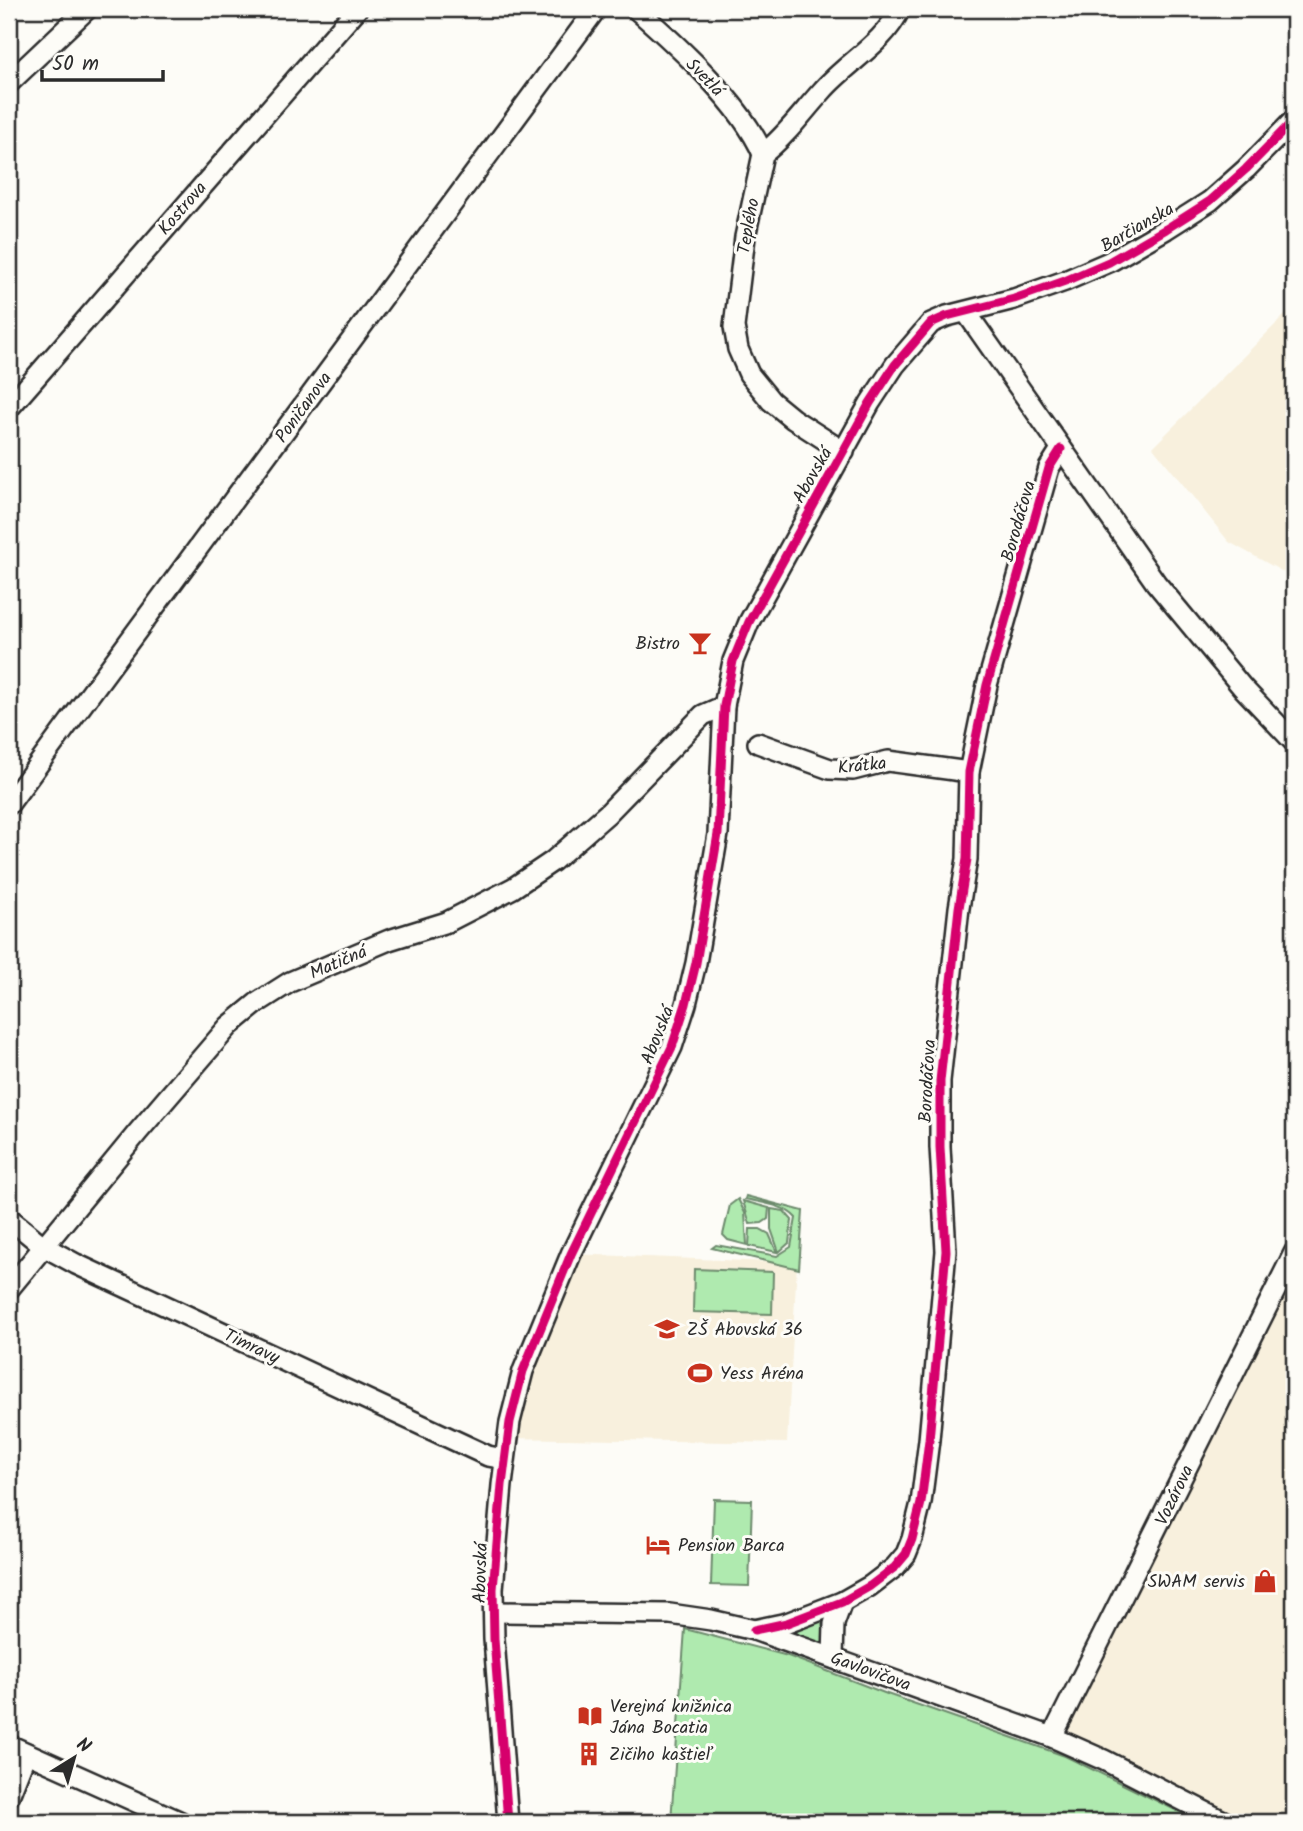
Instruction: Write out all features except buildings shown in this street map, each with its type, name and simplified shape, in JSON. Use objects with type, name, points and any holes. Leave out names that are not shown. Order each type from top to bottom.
[{"type":"street","points":[[9,83],[87,9]]},
{"type":"street","name":"Kostrova","points":[[9,408],[358,9]]},
{"type":"street","name":"Poničanova","points":[[9,804],[596,9]]},
{"type":"street","points":[[762,154],[782,139],[822,90],[876,42],[892,24],[900,9]]},
{"type":"street","name":"Svetlá","points":[[645,12],[736,110],[755,136],[762,154]]},
{"type":"street","name":"Barčianska","points":[[966,312],[1065,281],[1109,262],[1166,229],[1210,201],[1294,120]]},
{"type":"street","name":"Teplého","points":[[762,154],[745,237],[734,327],[738,349],[749,374],[771,401],[844,452]]},
{"type":"street","points":[[966,312],[1156,583],[1242,687],[1294,742]]},
{"type":"street","name":"Abovská","points":[[508,1822],[494,1577],[505,1459],[515,1402],[531,1352],[571,1254],[672,1047],[686,1004],[701,937],[718,834],[723,706],[733,661],[749,622],[870,403],[895,365],[931,323],[966,312]]},
{"type":"street","name":"Borodáčova","points":[[754,1630],[787,1623],[842,1602],[870,1586],[895,1567],[906,1554],[912,1539],[921,1503],[946,1251],[940,1147],[940,1081],[967,859],[969,772],[987,685],[1049,468],[1061,449]]},
{"type":"street","name":"Matičná","points":[[9,1289],[229,1027],[257,1003],[289,982],[389,940],[447,922],[513,888],[553,862],[608,813],[703,715],[723,706]]},
{"type":"street","name":"Krátka","points":[[758,743],[830,769],[853,769],[888,761],[969,772]]},
{"type":"street","name":"Timravy","points":[[9,1217],[43,1246],[76,1264],[488,1456],[505,1459]]},
{"type":"street","name":"Vozárova","points":[[1052,1737],[1294,1253]]},
{"type":"street","points":[[833,1657],[834,1624],[842,1602]]},
{"type":"street","name":"Gavlovičova","points":[[494,1612],[670,1614],[754,1630],[1052,1737],[1225,1822]]},
{"type":"street","points":[[9,1796],[17,1749],[181,1822]]},
{"type":"shaded area","points":[[1294,306],[1294,578],[1229,542],[1153,447]]},
{"type":"shaded area","points":[[1294,1253],[1294,1822],[1225,1822],[1052,1737]]},
{"type":"shaded area","name":"ZŠ Abovská 36","points":[[571,1254],[797,1263],[787,1443],[508,1438]]},
{"type":"green space","points":[[746,1196],[803,1211],[799,1269],[712,1248],[716,1245],[777,1256],[791,1247],[796,1218],[780,1207],[745,1199]]},
{"type":"green space","points":[[738,1199],[745,1213],[747,1245],[728,1240],[723,1235],[730,1205]]},
{"type":"green space","points":[[743,1201],[769,1208],[768,1219],[762,1223],[750,1224]]},
{"type":"green space","points":[[771,1209],[784,1211],[792,1220],[789,1243],[779,1252],[771,1229]]},
{"type":"green space","points":[[750,1229],[760,1229],[769,1234],[777,1252],[749,1246]]},
{"type":"green space","points":[[694,1269],[773,1272],[772,1314],[693,1312]]},
{"type":"green space","points":[[714,1499],[752,1500],[749,1586],[711,1585]]},
{"type":"green space","points":[[821,1619],[827,1647],[792,1633]]},
{"type":"green space","points":[[685,1629],[788,1656],[887,1694],[1065,1756],[1200,1822],[671,1821]]},
{"type":"cycle path","points":[[508,1822],[494,1639],[493,1589],[510,1422],[523,1371],[571,1254],[672,1047],[686,1004],[696,963],[718,834],[724,706],[733,661],[749,622],[870,403],[895,365],[931,323],[947,316],[1014,299],[1109,262],[1210,201],[1294,120]]},
{"type":"cycle path","points":[[754,1630],[787,1623],[842,1602],[870,1586],[895,1567],[906,1554],[912,1539],[921,1503],[929,1440],[946,1251],[940,1147],[940,1081],[967,859],[969,772],[987,685],[1049,468],[1061,449]]},
{"type":"place","name":"Bistro","points":[[700,643]]},
{"type":"place","name":"ZŠ Abovská 36","points":[[667,1329]]},
{"type":"place","name":"Yess Aréna","points":[[700,1373]]},
{"type":"place","name":"Pension Barca","points":[[658,1545]]},
{"type":"place","name":"SWAM servis","points":[[1265,1581]]},
{"type":"place","name":"Verejná knižnica Jána Bocatia","points":[[590,1716]]},
{"type":"place","name":"Zičiho kaštieľ","points":[[589,1754]]}]
